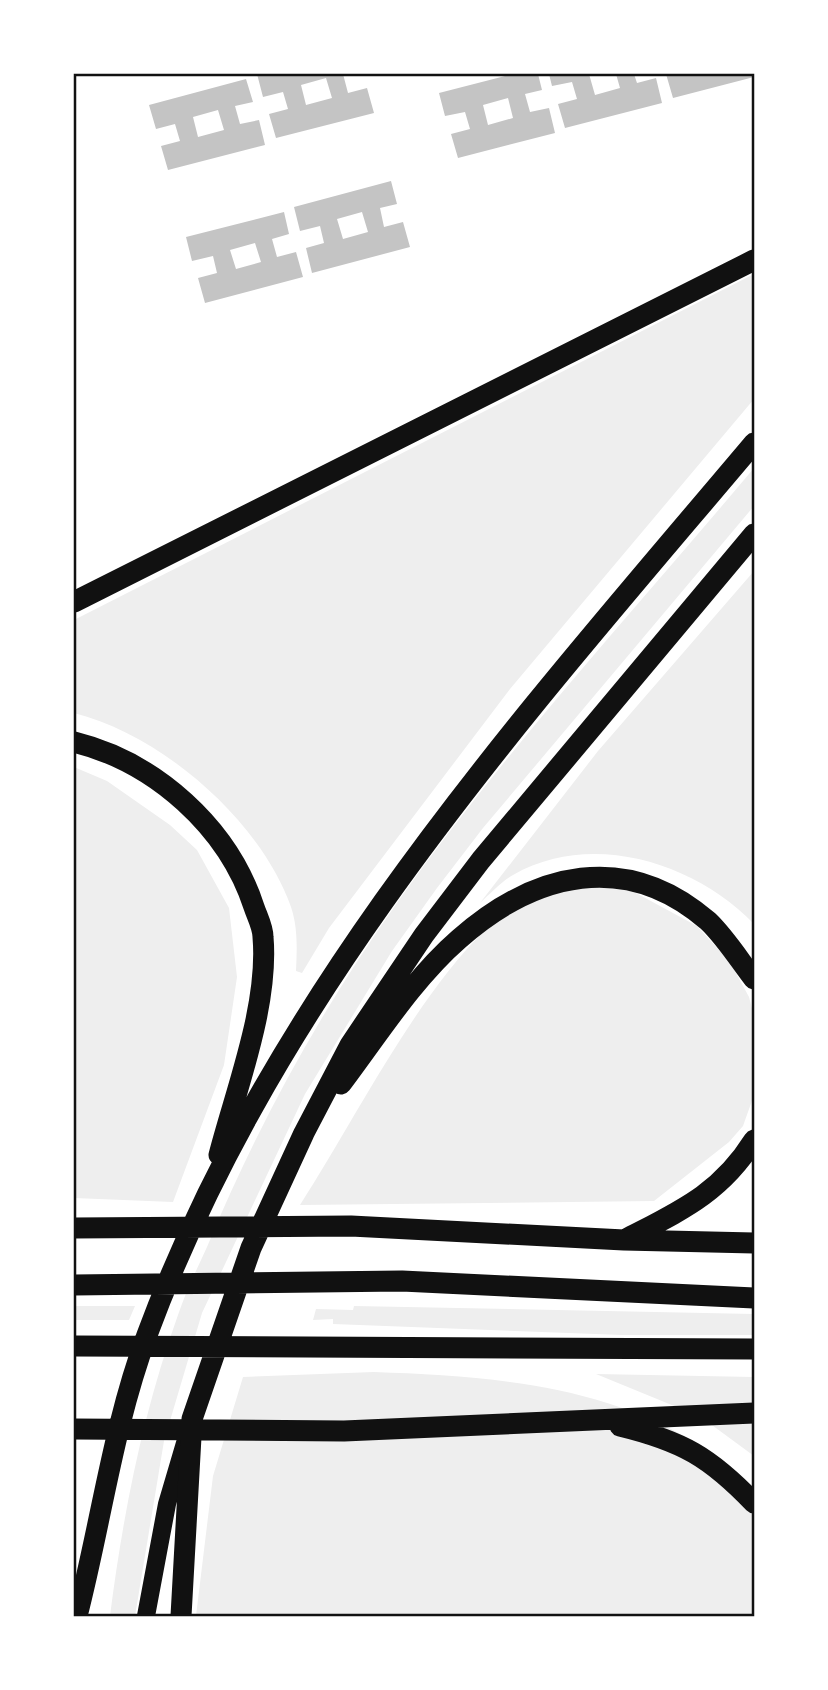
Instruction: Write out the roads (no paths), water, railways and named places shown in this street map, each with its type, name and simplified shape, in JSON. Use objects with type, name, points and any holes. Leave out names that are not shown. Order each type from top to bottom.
[{"type":"highway","points":[[74,602],[754,260]]},
{"type":"highway","points":[[77,1616],[113,1448],[146,1338],[211,1184],[337,970],[418,852],[517,724],[754,443]]},
{"type":"highway","points":[[181,1616],[192,1419],[251,1248],[304,1133],[350,1045],[424,935],[481,860],[754,534]]},
{"type":"highway","points":[[74,742],[94,747],[138,769],[182,799],[213,832],[244,876],[263,936],[260,993],[255,1021],[211,1184]]},
{"type":"highway","points":[[304,1133],[415,987],[458,940],[502,906],[538,888],[576,877],[610,877],[635,881],[668,893],[709,922],[754,979]]},
{"type":"highway","points":[[624,1240],[698,1202],[739,1164],[754,1140]]},
{"type":"highway","points":[[74,1228],[351,1226],[624,1240],[754,1243]]},
{"type":"highway","points":[[77,1285],[360,1282],[754,1298]]},
{"type":"highway","points":[[74,1346],[754,1349]]},
{"type":"highway","points":[[74,1429],[344,1431],[754,1413]]},
{"type":"highway","points":[[597,1421],[676,1442],[710,1461],[754,1503]]},
{"type":"main road","points":[[146,1616],[167,1504],[192,1419]]},
{"type":"main road","points":[[85,1616],[89,1569]]}]
